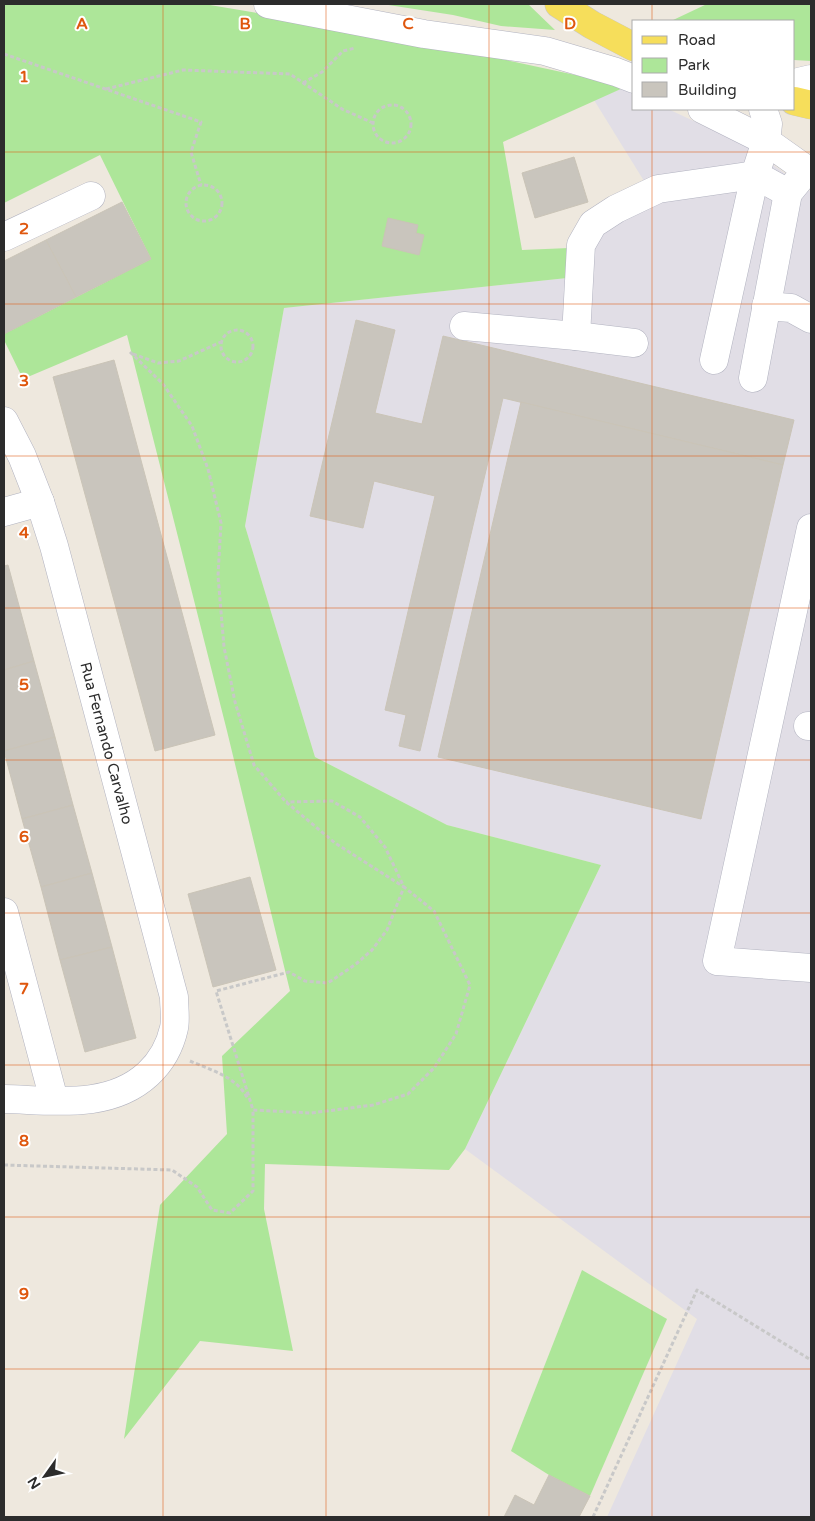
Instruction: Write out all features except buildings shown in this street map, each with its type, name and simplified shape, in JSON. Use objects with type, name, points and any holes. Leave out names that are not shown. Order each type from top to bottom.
[{"type":"main road","points":[[559,4],[592,25],[632,46]]},
{"type":"main road","points":[[795,101],[811,105]]},
{"type":"street","points":[[268,4],[424,34],[545,51],[632,78]]},
{"type":"street","points":[[795,83],[811,79]]},
{"type":"street","points":[[704,110],[766,141],[810,171],[788,194],[753,378]]},
{"type":"street","points":[[714,360],[756,176],[766,141],[768,124],[763,110]]},
{"type":"street","points":[[576,336],[581,245],[593,224],[616,209],[658,189],[756,176],[788,194]]},
{"type":"street","points":[[4,237],[91,196]]},
{"type":"street","points":[[766,306],[791,308],[811,319]]},
{"type":"street","points":[[464,326],[634,343]]},
{"type":"street","name":"Rua Fernando Carvalho","points":[[4,421],[22,456],[40,502],[57,556],[174,997],[174,1027],[160,1060]]},
{"type":"street","points":[[4,512],[40,502]]},
{"type":"street","points":[[811,528],[717,961],[811,968]]},
{"type":"street","points":[[4,912],[54,1100]]},
{"type":"street","points":[[4,1099],[91,1099],[124,1091],[138,1083],[160,1060]]},
{"type":"path","points":[[303,83],[322,72],[343,51],[360,47]]},
{"type":"path","points":[[4,54],[201,122],[191,152],[201,185]]},
{"type":"path","points":[[106,89],[183,70],[290,74],[342,109],[374,122]]},
{"type":"path","points":[[388,106],[394,106],[400,107],[409,115],[411,128],[403,140],[391,143],[381,140],[374,129],[374,122],[375,116],[379,111],[388,106]]},
{"type":"path","points":[[201,185],[208,185],[217,191],[222,202],[218,213],[214,218],[208,220],[197,220],[188,211],[186,205],[188,193],[201,185]]},
{"type":"path","points":[[221,342],[222,353],[234,362],[246,360],[254,349],[254,343],[250,336],[246,332],[235,330],[228,333],[221,342],[178,360],[158,362],[130,352],[163,384],[192,426],[208,469],[220,523],[218,576],[224,647],[235,702],[254,765],[286,802],[335,843],[404,887],[434,911],[470,985],[456,1034],[434,1068],[408,1094],[373,1106],[311,1113],[253,1110]]},
{"type":"path","points":[[4,1165],[172,1170],[197,1187],[212,1210],[230,1212],[253,1191],[253,1110],[216,991],[289,972],[305,981],[328,983],[356,964],[372,950],[387,930],[404,887],[385,847],[360,817],[332,800],[286,802]]},
{"type":"path","points":[[160,1060],[224,1075],[243,1089],[253,1110]]},
{"type":"path","points":[[593,1517],[697,1290],[811,1360]]},
{"type":"shaded area","points":[[623,88],[632,92],[632,110],[670,110],[745,145],[811,192],[811,1517],[607,1517],[697,1319],[465,1149],[601,865],[447,825],[315,757],[245,526],[284,308],[567,278],[644,181],[594,100]]},
{"type":"green space","points":[[4,4],[204,4],[404,38],[594,79],[623,88],[503,142],[522,250],[569,248],[567,278],[284,308],[245,526],[315,757],[447,825],[601,865],[465,1149],[449,1170],[265,1164],[264,1209],[293,1351],[200,1341],[124,1439],[160,1205],[227,1134],[222,1056],[290,991],[227,731],[127,335],[23,379],[4,340],[4,334],[151,259],[100,155],[4,203]]},
{"type":"green space","points":[[382,4],[528,4],[555,30],[501,26],[453,15]]},
{"type":"green space","points":[[707,4],[811,4],[811,61],[795,60],[795,20],[673,20]]},
{"type":"green space","points":[[582,1270],[667,1319],[590,1496],[549,1475],[511,1451]]}]
